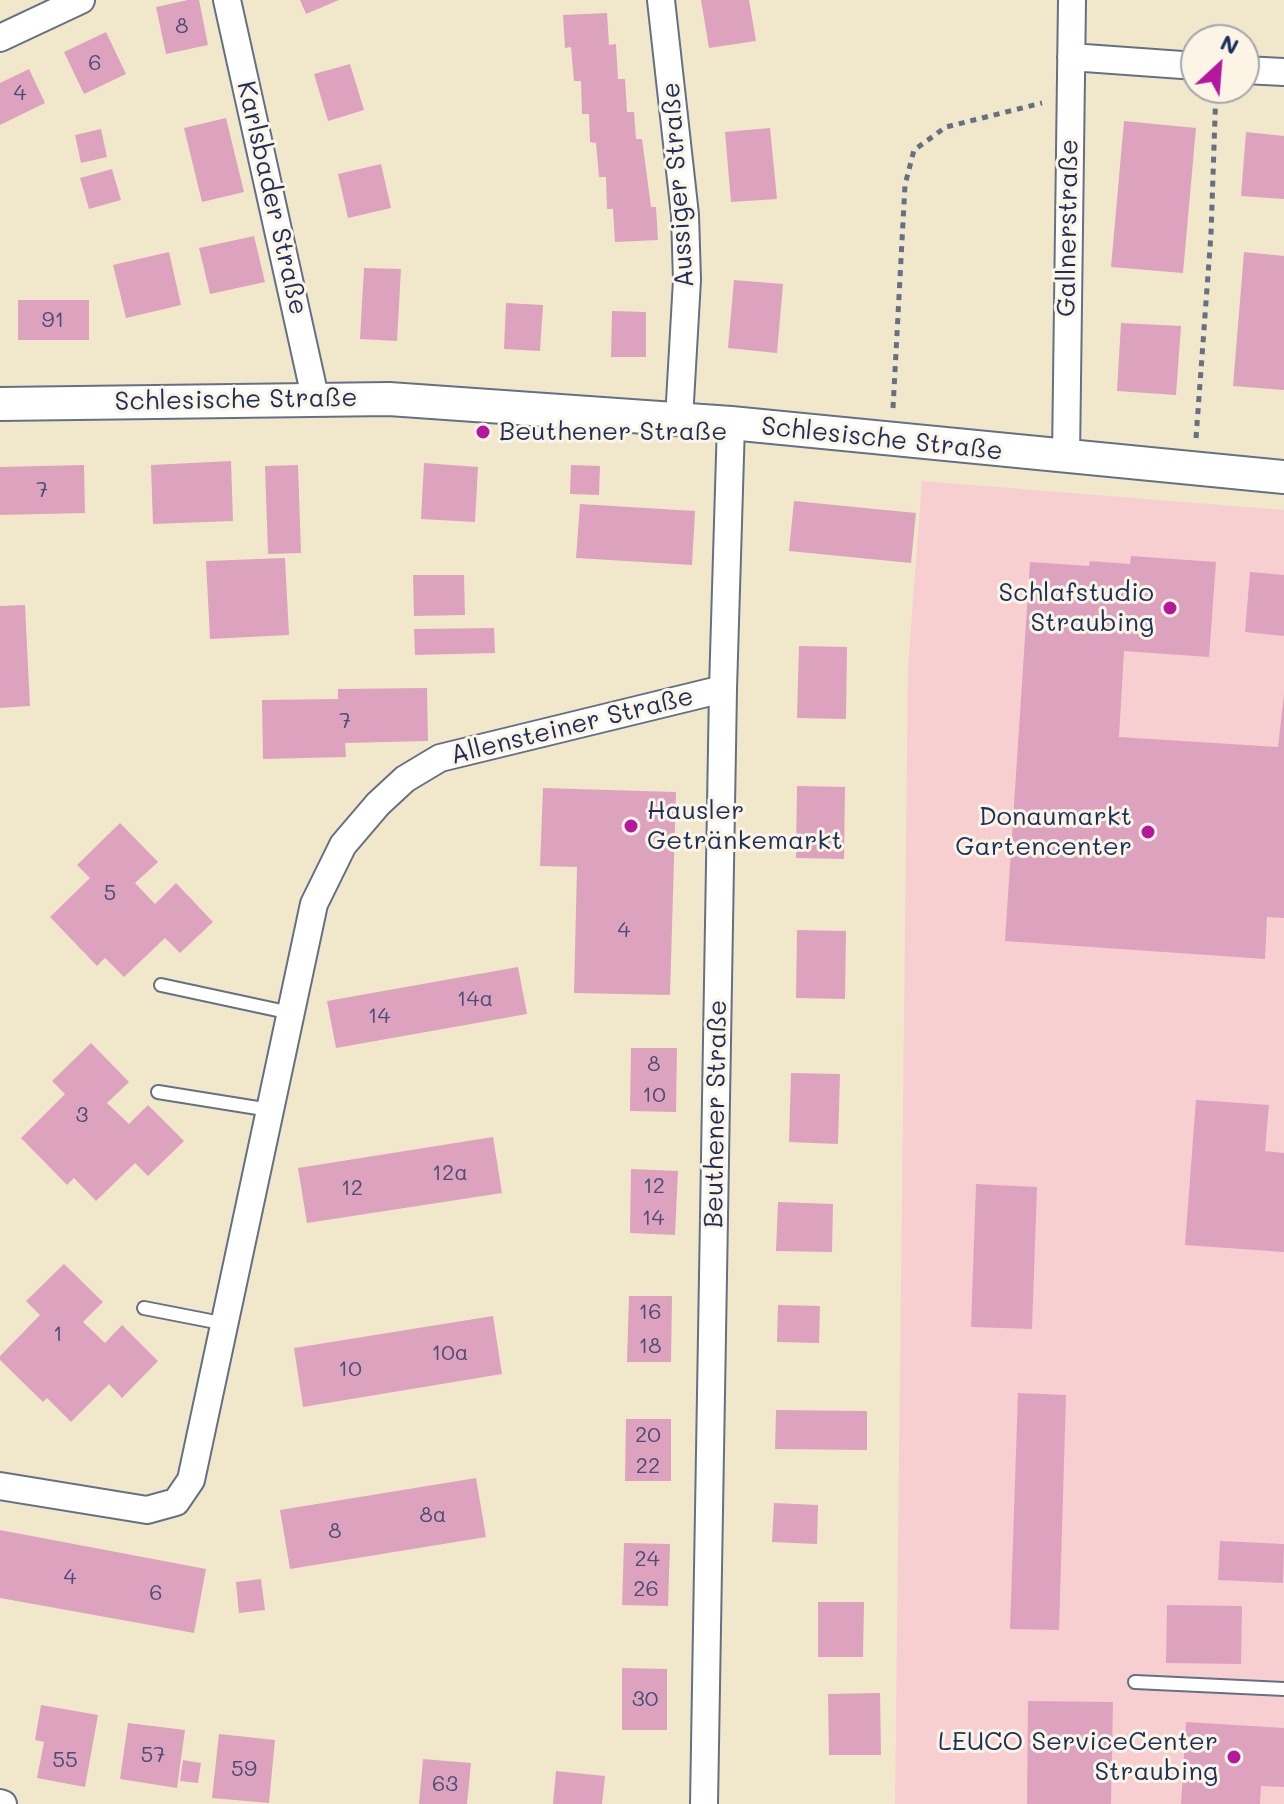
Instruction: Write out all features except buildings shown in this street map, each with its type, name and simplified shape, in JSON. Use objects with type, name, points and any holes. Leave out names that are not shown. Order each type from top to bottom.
[{"type":"street","points":[[0,38],[81,0]]},
{"type":"street","name":"Karlsbader Straße","points":[[227,0],[315,397]]},
{"type":"street","name":"Aussiger Straße","points":[[661,0],[685,215],[687,280],[679,419]]},
{"type":"street","name":"Gallnerstraße","points":[[1066,457],[1072,0]]},
{"type":"street","points":[[1071,57],[1180,65]]},
{"type":"street","points":[[1260,71],[1284,72]]},
{"type":"street","name":"Schlesische Straße","points":[[0,404],[315,397],[731,423],[1284,477]]},
{"type":"street","name":"Beuthener Straße","points":[[704,1804],[723,689],[731,423]]},
{"type":"street","name":"Allensteiner Straße","points":[[0,1486],[147,1510],[176,1502],[191,1480],[314,904],[343,845],[405,779],[440,758],[723,689]]},
{"type":"lane","points":[[161,985],[291,1013]]},
{"type":"lane","points":[[158,1092],[270,1110]]},
{"type":"lane","points":[[144,1308],[226,1324]]},
{"type":"lane","points":[[1135,1682],[1284,1689]]},
{"type":"path","points":[[893,414],[905,185],[914,150],[946,127],[1070,97]]},
{"type":"path","points":[[1195,444],[1211,234],[1215,104]]},
{"type":"shaded area","points":[[922,481],[1284,510],[1284,1804],[895,1804],[908,666]]},
{"type":"place","name":"Beuthener Straße","points":[[483,432]]},
{"type":"place","name":"Schlafstudio Straubing","points":[[1170,608]]},
{"type":"place","name":"Hausler Getränkemarkt","points":[[631,826]]},
{"type":"place","name":"Donaumarkt Gartencenter","points":[[1148,832]]},
{"type":"place","name":"LEUCO ServiceCenter Straubing","points":[[1234,1757]]}]
